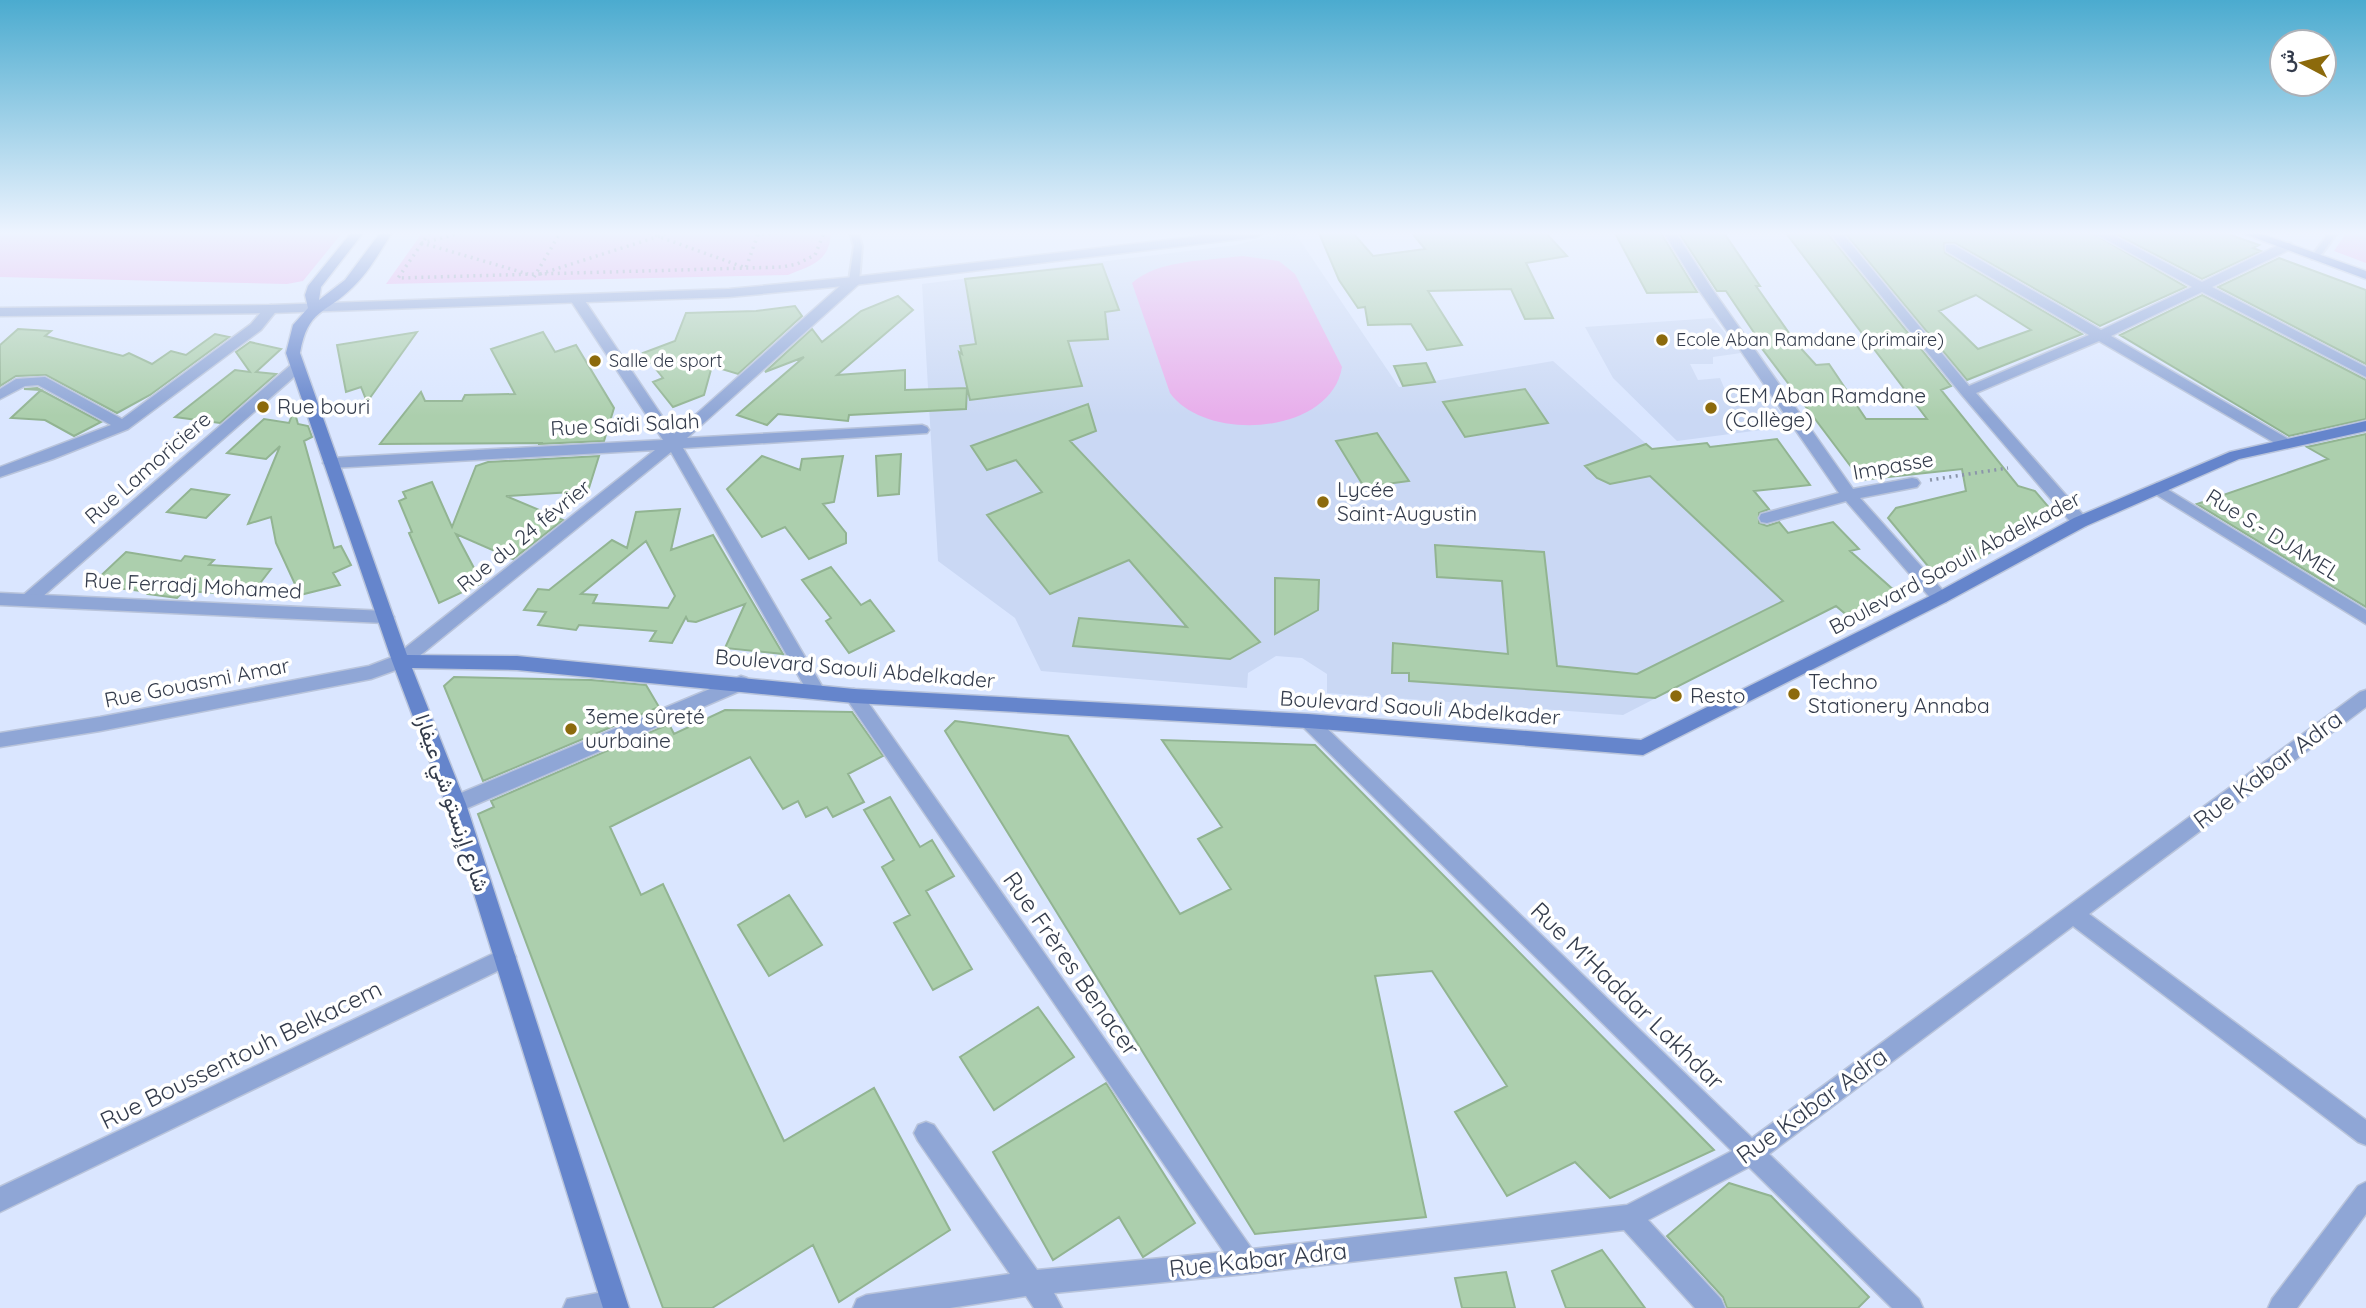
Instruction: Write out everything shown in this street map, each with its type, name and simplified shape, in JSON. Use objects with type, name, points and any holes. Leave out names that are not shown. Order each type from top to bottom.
[{"type":"main road","name":"شارع إرنستو شي عيفارا","points":[[312,294],[314,307]]},
{"type":"main road","name":"شارع إرنستو شي عيفارا","points":[[333,294],[314,307],[302,322],[294,338],[293,353],[385,617],[456,804],[615,1306]]},
{"type":"main road","name":"Boulevard Saouli Abdelkader","points":[[401,661],[517,663],[853,696],[1308,721],[1643,748],[1940,598],[2080,522],[2235,456],[2366,426]]},
{"type":"street","points":[[0,312],[271,309],[697,294]]},
{"type":"street","name":"Rue du 24 février","points":[[401,661],[673,443],[839,294]]},
{"type":"street","points":[[1709,294],[1850,495],[1940,598]]},
{"type":"street","points":[[1886,294],[2080,522]]},
{"type":"street","points":[[2030,294],[2286,443]]},
{"type":"street","points":[[1967,392],[2101,335],[2185,294]]},
{"type":"street","points":[[2216,294],[2366,373]]},
{"type":"street","points":[[576,298],[673,443],[816,691]]},
{"type":"street","points":[[0,472],[123,426],[256,327],[271,309]]},
{"type":"street","name":"Rue Lamoriciere","points":[[27,601],[297,367]]},
{"type":"street","points":[[0,395],[21,382],[40,380],[123,426]]},
{"type":"street","name":"Rue Saïdi Salah","points":[[331,464],[922,430]]},
{"type":"street","name":"Impasse","points":[[1767,518],[1850,495],[1912,483]]},
{"type":"street","name":"Rue S.- DJAMEL","points":[[2157,488],[2366,618]]},
{"type":"street","name":"Rue Ferradj Mohamed","points":[[0,599],[385,617]]},
{"type":"street","name":"Rue Gouasmi Amar","points":[[0,740],[100,724],[371,672],[401,661]]},
{"type":"street","points":[[456,804],[741,683]]},
{"type":"street","name":"Rue Frères Benacer","points":[[853,696],[1246,1262]]},
{"type":"street","name":"Rue Kabar Adra","points":[[866,1308],[1032,1283],[1246,1262],[1629,1217],[1750,1154],[2366,697]]},
{"type":"street","name":"Rue M'Haddar Lakhdar","points":[[1308,721],[1910,1308]]},
{"type":"street","points":[[2073,914],[2366,1134]]},
{"type":"street","name":"Rue Boussentouh Belkacem","points":[[0,1200],[505,957]]},
{"type":"street","points":[[926,1133],[1049,1308]]},
{"type":"street","points":[[2281,1308],[2366,1194]]},
{"type":"street","points":[[1629,1217],[1713,1308]]},
{"type":"street","points":[[576,1308],[615,1306]]},
{"type":"path","points":[[520,300],[523,294]]},
{"type":"path","name":"Impasse","points":[[1912,483],[2030,464]]},
{"type":"shaded area","name":"Lycée Saint-Augustin","points":[[923,294],[1336,294],[1399,387],[1553,361],[1831,608],[1623,715],[1327,693],[1327,674],[1302,658],[1276,656],[1248,673],[1247,688],[1041,671],[1015,618],[938,561]]},
{"type":"shaded area","points":[[1136,294],[1305,294],[1342,367],[1333,390],[1316,407],[1292,418],[1265,424],[1237,425],[1211,420],[1187,409],[1170,393]]},
{"type":"shaded area","points":[[1713,318],[1741,353],[1713,357],[1713,364],[1690,364],[1698,380],[1720,378],[1725,390],[1762,388],[1791,426],[1677,441],[1613,378],[1585,327]]},
{"type":"building","points":[[968,294],[1113,294],[1119,310],[1105,312],[1108,339],[1068,341],[1082,386],[970,400],[959,352],[962,354],[960,346],[976,344]]},
{"type":"building","points":[[1349,294],[1430,294],[1462,345],[1427,350],[1411,324],[1368,325],[1365,307],[1358,308]]},
{"type":"building","points":[[1513,294],[1541,294],[1553,318],[1525,319]]},
{"type":"building","points":[[1728,294],[1762,294],[1796,343],[1816,365],[1829,364],[1866,419],[1927,419],[1832,294],[1876,294],[1951,386],[1941,390],[2018,486],[2035,491],[2057,517],[1944,577],[1937,577],[1888,518],[1896,508],[1966,491],[1962,469],[1861,480],[1760,346],[1763,346]]},
{"type":"building","points":[[1896,294],[2014,294],[2082,334],[1967,380]],"holes":[[[1976,295],[2031,330],[1978,349],[1939,311]]]},
{"type":"building","points":[[2044,294],[2170,294],[2100,326]]},
{"type":"building","points":[[2232,294],[2366,294],[2366,364]]},
{"type":"building","points":[[2202,295],[2366,380],[2366,419],[2289,436],[2120,335]]},
{"type":"building","points":[[898,296],[913,310],[837,375],[905,370],[905,390],[967,388],[966,409],[849,415],[848,421],[778,414],[767,425],[737,415],[804,357],[765,372],[812,329],[822,342],[861,311]]},
{"type":"building","points":[[795,306],[802,316],[738,374],[712,366],[704,395],[673,407],[653,382],[663,378],[643,353],[675,341],[686,313],[756,311]]},
{"type":"building","points":[[18,329],[51,331],[45,336],[123,356],[129,353],[152,364],[171,351],[186,355],[215,334],[229,337],[150,395],[117,413],[46,375],[16,376],[0,386],[0,345]]},
{"type":"building","points":[[417,332],[367,402],[361,387],[346,392],[337,345]]},
{"type":"building","points":[[543,332],[555,352],[576,345],[614,408],[604,441],[538,444],[543,443],[380,444],[421,392],[425,401],[462,401],[465,395],[515,394],[491,349]]},
{"type":"building","points":[[250,342],[281,349],[256,372],[276,374],[220,423],[175,417],[235,370],[250,372],[236,352]]},
{"type":"building","points":[[1426,363],[1435,382],[1403,386],[1394,366]]},
{"type":"building","points":[[1525,389],[1548,423],[1465,437],[1443,402]]},
{"type":"building","points":[[41,390],[101,422],[74,436],[45,420],[11,418]]},
{"type":"building","points":[[1088,404],[1096,431],[1070,441],[1260,642],[1230,659],[1073,646],[1079,618],[1187,627],[1129,560],[1050,594],[987,515],[1042,492],[1016,460],[987,470],[971,446]]},
{"type":"building","points":[[294,410],[298,424],[308,426],[312,437],[304,441],[334,548],[341,546],[351,565],[333,573],[340,585],[300,595],[276,543],[271,517],[248,524],[280,446],[266,459],[227,453],[264,419],[289,423]]},
{"type":"building","points":[[1377,433],[1409,481],[1364,487],[1336,441]]},
{"type":"building","points":[[2366,434],[2366,607],[2197,504],[2328,459],[2307,447]]},
{"type":"building","points":[[1777,439],[1810,485],[1754,491],[1769,509],[1759,513],[1759,523],[1767,526],[1779,522],[1788,533],[1833,522],[1859,549],[1850,551],[1897,593],[1867,604],[1870,607],[1849,617],[1836,606],[1655,698],[1409,681],[1409,673],[1392,673],[1393,643],[1508,654],[1502,581],[1437,577],[1435,545],[1544,552],[1557,666],[1637,674],[1783,601],[1650,476],[1610,484],[1597,478],[1585,466],[1646,444],[1652,449],[1707,443],[1710,447]]},
{"type":"building","points":[[901,454],[899,494],[878,496],[876,456]]},
{"type":"building","points":[[599,456],[588,491],[506,496],[563,520],[513,559],[456,534],[482,583],[439,603],[409,533],[412,532],[399,501],[406,498],[403,492],[432,482],[452,527],[476,466],[488,462]]},
{"type":"building","points":[[762,456],[800,470],[802,459],[843,456],[834,502],[823,504],[846,533],[846,543],[809,559],[785,527],[762,537],[727,489]]},
{"type":"building","points":[[191,489],[229,495],[206,518],[167,512]]},
{"type":"building","points":[[680,509],[671,550],[713,535],[783,654],[725,648],[745,604],[696,622],[688,621],[686,617],[672,643],[650,641],[656,631],[579,625],[576,630],[538,625],[546,612],[524,610],[538,589],[549,590],[612,540],[627,548],[636,512]],"holes":[[[646,541],[675,596],[668,608],[593,603],[597,595],[581,594]]]},
{"type":"building","points":[[126,552],[181,561],[185,556],[214,560],[209,565],[271,569],[251,595],[184,591],[177,598],[91,585]]},
{"type":"building","points":[[831,567],[861,605],[870,600],[894,631],[849,653],[826,621],[831,618],[802,580]]},
{"type":"building","points":[[1275,578],[1319,580],[1318,610],[1275,634]]},
{"type":"building","points":[[454,677],[591,680],[646,685],[659,707],[483,781],[444,686]]},
{"type":"building","points":[[725,710],[852,712],[883,756],[848,774],[864,802],[833,817],[827,807],[806,817],[798,801],[783,809],[750,757],[610,827],[641,895],[663,884],[784,1141],[874,1088],[950,1230],[839,1302],[813,1245],[712,1308],[663,1308],[478,814],[494,807],[491,801],[669,724],[674,734]]},
{"type":"building","points":[[955,721],[1068,736],[1180,914],[1231,889],[1198,839],[1222,827],[1162,740],[1315,745],[1714,1150],[1610,1198],[1575,1162],[1507,1196],[1455,1112],[1507,1086],[1432,971],[1375,976],[1426,1217],[1255,1234],[945,731]]},
{"type":"building","points":[[890,797],[920,847],[932,840],[954,876],[926,891],[972,969],[933,990],[894,923],[910,915],[882,867],[894,860],[864,810]]},
{"type":"building","points":[[789,895],[822,945],[769,976],[738,925]]},
{"type":"building","points":[[1038,1007],[1074,1057],[994,1110],[960,1057]]},
{"type":"building","points":[[1106,1083],[1195,1223],[1143,1257],[1119,1217],[1053,1260],[993,1152]]},
{"type":"building","points":[[1729,1183],[1771,1196],[1869,1297],[1858,1308],[1727,1308],[1723,1297],[1667,1236]]},
{"type":"building","points":[[1602,1250],[1645,1308],[1566,1308],[1552,1271]]},
{"type":"building","points":[[1506,1272],[1515,1308],[1462,1308],[1455,1278]]},
{"type":"place","name":"Ecole Aban Ramdane (primaire)","points":[[1662,340]]},
{"type":"place","name":"Salle de sport","points":[[595,361]]},
{"type":"place","name":"Rue bouri","points":[[263,407]]},
{"type":"place","name":"CEM Aban Ramdane (Collège)","points":[[1711,408]]},
{"type":"place","name":"Lycée Saint-Augustin","points":[[1323,502]]},
{"type":"place","name":"Techno Stationery Annaba","points":[[1794,694]]},
{"type":"place","name":"Resto","points":[[1676,696]]},
{"type":"place","name":"3eme sûreté uurbaine","points":[[571,729]]}]
